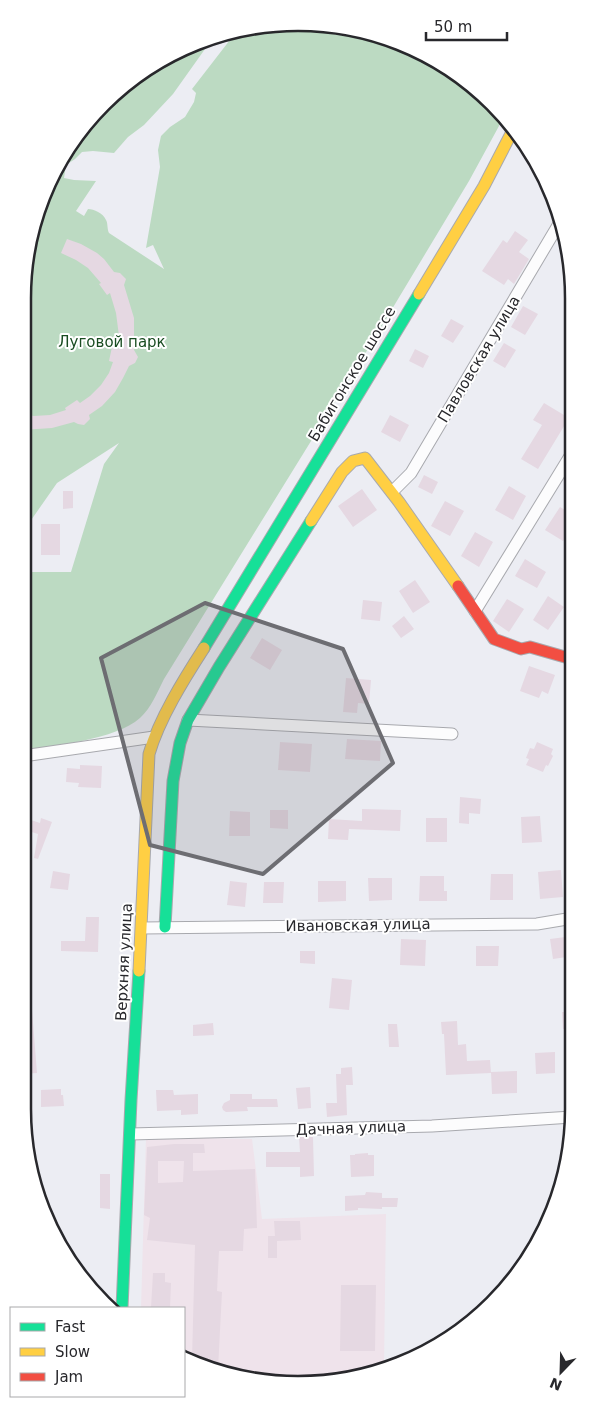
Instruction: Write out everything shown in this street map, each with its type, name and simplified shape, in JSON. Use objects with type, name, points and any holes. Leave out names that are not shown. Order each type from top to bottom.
[{"type":"street","name":"Бабигонское шоссе","points":[[212,634],[484,186],[510,136]]},
{"type":"street","name":"Павловская улица","points":[[392,492],[411,473],[556,229]]},
{"type":"street","points":[[165,927],[173,781],[180,743],[188,720],[219,666],[342,472],[353,461],[365,458],[392,492],[494,638],[521,649],[530,647],[565,657]]},
{"type":"street","points":[[475,611],[565,464]]},
{"type":"street","name":"Верхняя улица","points":[[122,1307],[149,754],[154,737],[187,675],[212,634]]},
{"type":"street","points":[[188,720],[452,734]]},
{"type":"street","points":[[31,755],[154,737]]},
{"type":"street","name":"Ивановская улица","points":[[142,928],[537,924],[565,919]]},
{"type":"street","name":"Дачная улица","points":[[130,1134],[432,1126],[565,1117]]},
{"type":"highlighted area","points":[[205,603],[343,649],[393,763],[263,874],[150,845],[101,658]]},
{"type":"shaded area","points":[[146,1137],[252,1139],[262,1219],[386,1214],[384,1362],[350,1371],[315,1375],[298,1376],[246,1371],[212,1362],[185,1350],[185,1307],[141,1307]]},
{"type":"green space","name":"Луговой парк","points":[[281,32],[315,32],[367,40],[416,59],[460,86],[487,109],[500,123],[469,181],[371,344],[164,679],[147,710],[140,718],[116,732],[100,737],[31,750],[31,572],[71,572],[104,464],[119,443],[57,483],[31,520],[31,298],[36,246],[40,229],[45,212],[66,168],[64,178],[96,181],[76,211],[84,216],[88,209],[101,213],[107,221],[109,233],[164,269],[153,245],[146,248],[160,167],[158,150],[161,136],[185,117],[194,102],[196,93],[192,89],[230,40]]},
{"type":"green space","points":[[206,48],[173,94],[114,153],[82,152],[68,164],[97,122],[122,97],[165,67]]},
{"type":"building","points":[[515,231],[528,240],[519,252],[529,259],[514,284],[508,279],[504,285],[482,271],[503,240],[507,243]]},
{"type":"building","points":[[67,239],[81,244],[97,253],[114,272],[120,273],[126,279],[124,285],[134,318],[134,350],[138,357],[135,363],[129,366],[115,392],[102,406],[89,415],[90,419],[84,425],[74,422],[52,428],[31,429],[31,416],[50,415],[66,410],[65,408],[77,400],[80,403],[90,396],[109,373],[113,362],[109,361],[112,347],[118,349],[119,336],[116,313],[110,293],[107,295],[99,284],[101,283],[88,268],[61,253]]},
{"type":"building","points":[[523,306],[538,314],[525,335],[511,327]]},
{"type":"building","points":[[451,319],[464,326],[453,343],[441,336]]},
{"type":"building","points":[[504,343],[516,350],[505,368],[493,361]]},
{"type":"building","points":[[415,349],[429,356],[423,368],[409,361]]},
{"type":"building","points":[[544,403],[565,416],[565,425],[538,469],[521,459],[542,425],[533,420]]},
{"type":"building","points":[[390,415],[409,425],[400,442],[381,432]]},
{"type":"building","points":[[424,475],[438,482],[432,494],[418,487]]},
{"type":"building","points":[[509,486],[526,496],[513,520],[495,510]]},
{"type":"building","points":[[362,489],[377,510],[353,527],[338,506]]},
{"type":"building","points":[[63,491],[73,491],[73,508],[63,509]]},
{"type":"building","points":[[445,501],[464,511],[450,536],[431,526]]},
{"type":"building","points":[[560,507],[565,510],[565,538],[563,541],[545,530]]},
{"type":"building","points":[[41,524],[60,524],[60,555],[41,555]]},
{"type":"building","points":[[475,532],[493,542],[479,567],[461,556]]},
{"type":"building","points":[[525,559],[546,572],[537,588],[515,576]]},
{"type":"building","points":[[415,580],[430,602],[413,613],[399,591]]},
{"type":"building","points":[[548,596],[564,607],[548,630],[533,620]]},
{"type":"building","points":[[507,599],[524,609],[509,632],[493,621]]},
{"type":"building","points":[[363,600],[382,602],[380,621],[361,619]]},
{"type":"building","points":[[404,616],[414,629],[401,638],[392,626]]},
{"type":"building","points":[[262,638],[282,650],[270,670],[250,658]]},
{"type":"building","points":[[529,666],[555,675],[548,694],[542,691],[539,698],[520,691]]},
{"type":"building","points":[[346,678],[371,680],[369,704],[358,703],[357,713],[343,712]]},
{"type":"building","points":[[347,739],[381,741],[380,761],[345,759]]},
{"type":"building","points":[[280,742],[312,744],[310,772],[278,770]]},
{"type":"building","points":[[537,742],[553,749],[551,754],[553,756],[543,772],[526,765],[529,759],[526,758],[530,748],[534,749]]},
{"type":"building","points":[[80,765],[102,766],[101,788],[78,787],[79,783],[66,782],[67,768],[80,769]]},
{"type":"building","points":[[460,797],[481,799],[480,814],[469,813],[469,824],[459,823]]},
{"type":"building","points":[[362,809],[401,810],[400,831],[349,829],[348,840],[328,839],[329,819],[362,821]]},
{"type":"building","points":[[270,810],[288,810],[288,829],[270,828]]},
{"type":"building","points":[[230,811],[250,812],[250,836],[229,836]]},
{"type":"building","points":[[540,816],[542,842],[522,843],[521,817]]},
{"type":"building","points":[[41,818],[52,822],[38,859],[34,858],[38,834],[31,832],[31,820],[40,823]]},
{"type":"building","points":[[426,818],[447,818],[447,842],[426,842]]},
{"type":"building","points":[[561,870],[563,897],[540,899],[538,872]]},
{"type":"building","points":[[53,871],[70,874],[68,890],[50,888]]},
{"type":"building","points":[[491,874],[513,874],[513,900],[490,900]]},
{"type":"building","points":[[420,876],[444,876],[444,891],[447,891],[447,901],[419,901]]},
{"type":"building","points":[[368,878],[392,878],[392,900],[369,901]]},
{"type":"building","points":[[230,881],[247,883],[245,907],[227,905]]},
{"type":"building","points":[[318,881],[346,881],[346,901],[318,902]]},
{"type":"building","points":[[264,882],[284,882],[283,903],[263,903]]},
{"type":"building","points":[[86,917],[99,917],[98,952],[61,951],[61,941],[85,941]]},
{"type":"building","points":[[565,937],[565,957],[553,959],[550,939]]},
{"type":"building","points":[[401,939],[426,940],[425,966],[400,965]]},
{"type":"building","points":[[476,946],[499,946],[498,966],[476,966]]},
{"type":"building","points":[[300,951],[315,951],[315,964],[300,963]]},
{"type":"building","points":[[332,978],[352,980],[349,1010],[329,1008]]},
{"type":"building","points":[[31,1010],[37,1073],[31,1073]]},
{"type":"building","points":[[562,1012],[565,1012],[565,1029],[563,1029]]},
{"type":"building","points":[[457,1021],[458,1045],[466,1044],[467,1061],[490,1060],[491,1073],[446,1075],[444,1034],[442,1034],[441,1022]]},
{"type":"building","points":[[213,1023],[214,1035],[193,1036],[193,1025]]},
{"type":"building","points":[[388,1024],[397,1024],[399,1047],[389,1047]]},
{"type":"building","points":[[555,1052],[555,1073],[536,1074],[535,1053]]},
{"type":"building","points":[[352,1067],[353,1085],[346,1085],[347,1115],[327,1117],[326,1103],[337,1103],[336,1074],[341,1074],[341,1068]]},
{"type":"building","points":[[517,1071],[517,1093],[492,1094],[491,1072]]},
{"type":"building","points":[[310,1087],[311,1108],[298,1109],[296,1088]]},
{"type":"building","points":[[61,1089],[64,1106],[41,1107],[41,1090]]},
{"type":"building","points":[[156,1090],[173,1090],[174,1095],[198,1094],[198,1114],[181,1115],[181,1110],[157,1111]]},
{"type":"building","points":[[230,1094],[252,1094],[252,1099],[277,1099],[278,1107],[247,1107],[248,1111],[226,1112],[222,1107],[224,1103],[230,1100]]},
{"type":"building","points":[[299,1137],[313,1137],[314,1176],[300,1177],[300,1167],[266,1167],[266,1152],[300,1152]]},
{"type":"building","points":[[174,1144],[204,1144],[205,1153],[193,1153],[193,1171],[255,1169],[257,1228],[244,1229],[243,1251],[219,1251],[217,1291],[222,1292],[218,1364],[192,1353],[195,1245],[147,1240],[150,1218],[144,1215],[147,1147]],"holes":[[[158,1161],[184,1161],[183,1182],[158,1183]]]},
{"type":"building","points":[[368,1153],[368,1155],[374,1155],[374,1176],[351,1177],[350,1155]]},
{"type":"building","points":[[100,1174],[110,1174],[110,1209],[100,1208]]},
{"type":"building","points":[[366,1192],[382,1193],[382,1198],[398,1198],[397,1207],[382,1207],[382,1209],[358,1208],[358,1210],[345,1211],[345,1196],[365,1195]]},
{"type":"building","points":[[274,1221],[300,1221],[301,1240],[277,1241],[277,1258],[268,1258],[268,1236],[275,1236]]},
{"type":"building","points":[[153,1273],[165,1273],[165,1282],[171,1283],[170,1307],[151,1307]]},
{"type":"building","points":[[341,1285],[376,1285],[375,1351],[340,1351]]},
{"type":"traffic: fast","points":[[204,648],[419,294]]},
{"type":"traffic: fast","points":[[165,927],[173,781],[180,743],[188,720],[311,521]]},
{"type":"traffic: fast","points":[[122,1307],[139,971]]},
{"type":"traffic: slow","points":[[419,294],[484,186],[510,136]]},
{"type":"traffic: slow","points":[[311,521],[342,472],[353,461],[365,458],[399,502],[458,586]]},
{"type":"traffic: slow","points":[[139,971],[149,754],[159,727],[180,686],[204,648]]},
{"type":"traffic: jam","points":[[458,586],[494,639],[521,649],[530,647],[565,657]]}]
